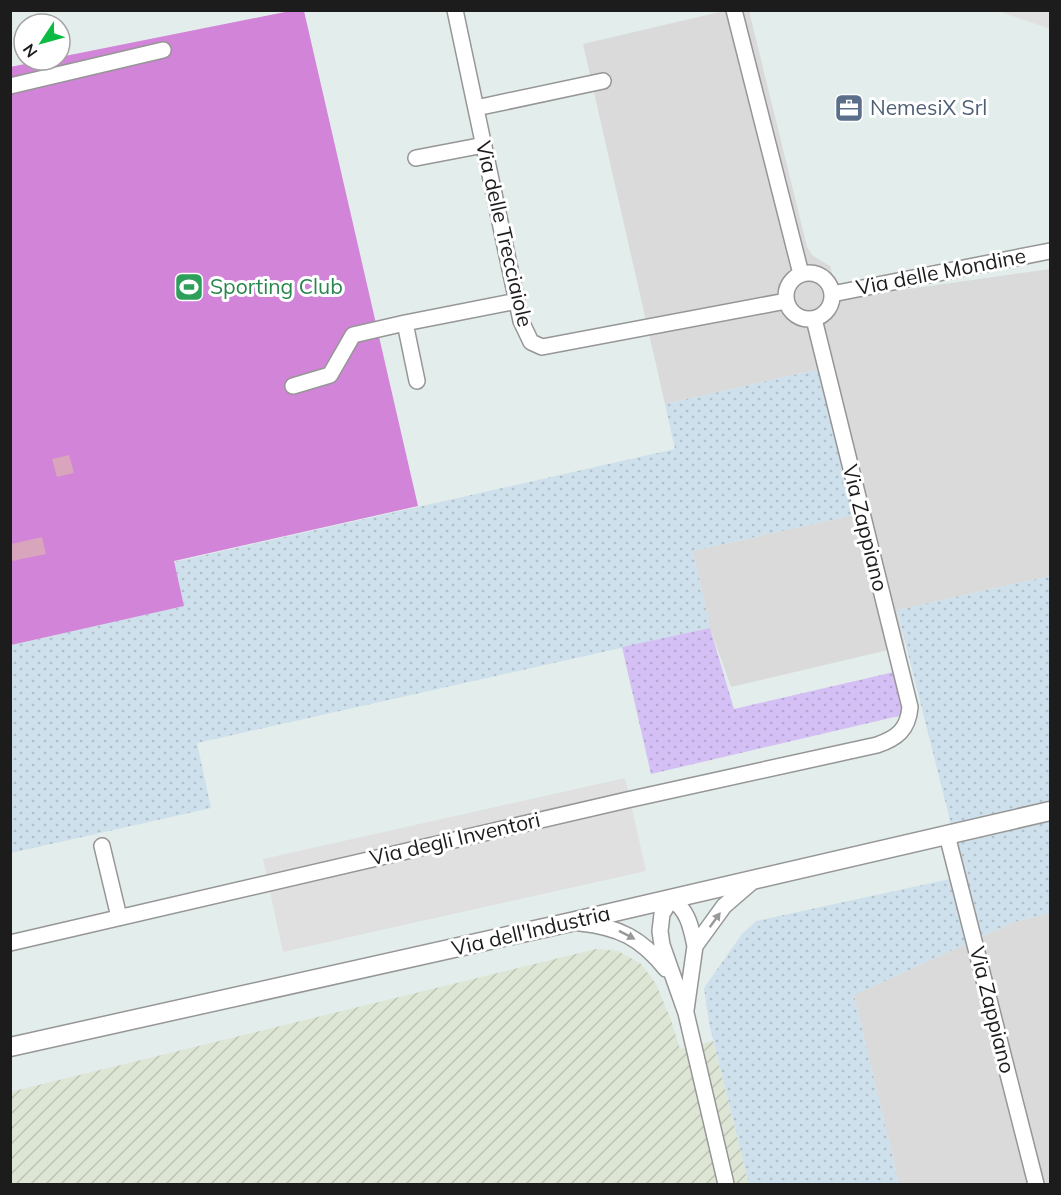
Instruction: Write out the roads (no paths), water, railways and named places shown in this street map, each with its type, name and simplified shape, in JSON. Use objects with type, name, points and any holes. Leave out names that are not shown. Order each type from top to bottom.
[{"type":"street","name":"Via delle Trecciaiole","points":[[456,10],[517,301],[525,334],[531,342],[542,347],[786,301]]},
{"type":"street","points":[[734,10],[801,274]]},
{"type":"street","points":[[10,86],[163,50]]},
{"type":"street","points":[[476,108],[603,81]]},
{"type":"street","points":[[417,158],[484,145]]},
{"type":"street","name":"Via delle Mondine","points":[[832,294],[1050,251]]},
{"type":"street","points":[[801,274],[821,276],[832,294],[825,312],[814,319],[799,317],[789,308],[786,301],[787,287],[801,274]]},
{"type":"street","points":[[293,386],[330,375],[353,335],[517,301]]},
{"type":"street","name":"Via Zappiano","points":[[814,319],[910,707],[909,719],[899,735]]},
{"type":"street","points":[[405,323],[417,381]]},
{"type":"street","name":"Via degli Inventori","points":[[10,943],[877,745],[899,735]]},
{"type":"street","name":"Via dell'Industria","points":[[10,1047],[571,922],[1050,811]]},
{"type":"street","name":"Via Zappiano","points":[[947,836],[1036,1185]]},
{"type":"street","points":[[102,846],[119,917]]},
{"type":"street","points":[[695,946],[724,906],[737,892],[755,879]]},
{"type":"street","points":[[686,1013],[695,946],[691,924],[680,905],[671,899],[662,914],[660,931],[664,952],[686,1013],[726,1185]]},
{"type":"street","points":[[571,922],[607,926],[640,942],[666,970],[686,1013]]},
{"type":"place","name":"NemesiX Srl","points":[[849,108]]},
{"type":"place","name":"Sporting Club","points":[[189,287]]}]
